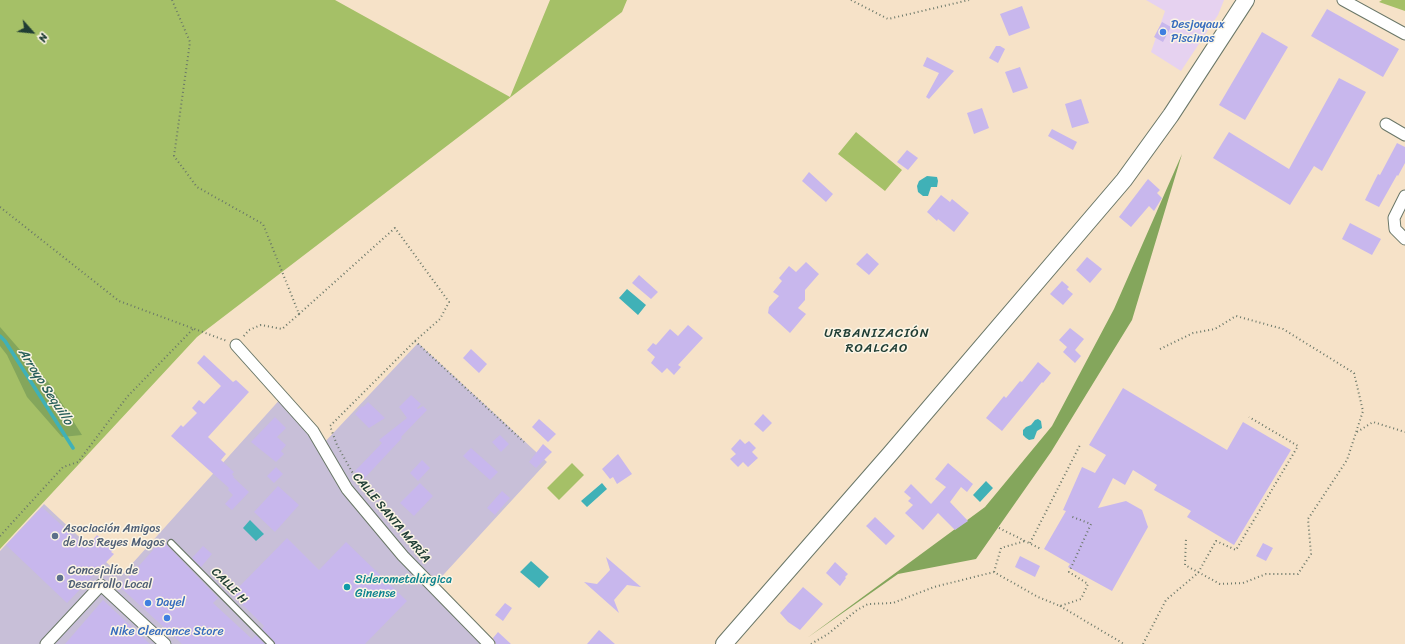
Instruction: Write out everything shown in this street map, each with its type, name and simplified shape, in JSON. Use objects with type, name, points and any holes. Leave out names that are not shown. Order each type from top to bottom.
[{"type":"main road","points":[[713,644],[1128,159],[1170,101],[1232,5],[1233,0]]},
{"type":"main road","points":[[724,644],[890,454],[1124,180],[1171,115],[1246,0]]},
{"type":"street","points":[[1343,0],[1405,34]]},
{"type":"street","points":[[1357,0],[1405,26]]},
{"type":"street","points":[[1386,124],[1405,135]]},
{"type":"street","points":[[1405,196],[1394,218],[1394,229],[1405,238]]},
{"type":"street","name":"CALLE SANTA MARÍA","points":[[236,345],[313,430],[347,489],[403,556],[490,644]]},
{"type":"street","points":[[46,644],[101,585],[165,644]]},
{"type":"lane","name":"CALLE H","points":[[170,542],[271,644]]},
{"type":"path","points":[[172,0],[190,42],[174,156],[197,187],[263,224],[299,314]]},
{"type":"path","points":[[851,0],[888,19],[969,0]]},
{"type":"path","points":[[0,207],[119,301],[236,345],[249,330],[261,325],[282,329],[395,228],[449,302],[440,319],[415,341],[330,426],[337,445],[361,488]]},
{"type":"path","points":[[1160,349],[1192,333],[1215,329],[1236,316],[1283,329],[1354,373],[1363,411],[1348,460],[1308,519],[1311,554],[1298,574],[1266,574],[1243,583],[1220,584],[1185,566],[1186,538]]},
{"type":"path","points":[[0,536],[63,467],[78,462],[127,397],[193,329]]},
{"type":"path","points":[[415,341],[524,442]]},
{"type":"path","points":[[1143,644],[1166,600],[1198,573],[1216,541],[1236,550],[1298,446],[1249,417]]},
{"type":"path","points":[[1356,433],[1373,422],[1405,432]]},
{"type":"path","points":[[1030,543],[1080,445]]},
{"type":"path","points":[[1060,606],[1081,598],[1088,584],[1069,572],[1091,524],[1070,516]]},
{"type":"path","points":[[999,528],[1041,548]]},
{"type":"path","points":[[994,572],[1001,548],[1025,541]]},
{"type":"path","points":[[811,644],[828,634],[857,610],[868,604],[893,603],[934,587],[994,572],[1038,597],[1060,606],[1124,644]]},
{"type":"shaded area","points":[[1146,0],[1224,0],[1218,15],[1181,71],[1151,52],[1165,11]]},
{"type":"shaded area","points":[[418,343],[547,462],[434,585],[490,644],[0,644],[0,551],[44,504],[121,576],[283,396],[322,445]]},
{"type":"green space","points":[[0,0],[335,0],[510,97],[550,0],[627,0],[622,12],[197,337],[0,549]]},
{"type":"green space","points":[[1382,0],[1405,0],[1405,11],[1379,2]]},
{"type":"green space","points":[[856,132],[902,170],[885,191],[838,154]]},
{"type":"green space","points":[[1182,154],[1132,320],[1051,452],[976,559],[898,574],[807,638],[985,507],[1052,426],[1114,309]]},
{"type":"green space","points":[[0,327],[49,383],[82,435],[62,437],[27,397],[7,355],[0,346]]},
{"type":"green space","points":[[572,463],[584,475],[559,500],[547,488]]},
{"type":"water","points":[[927,176],[937,177],[937,187],[931,187],[928,196],[923,196],[918,192],[917,186],[919,181]]},
{"type":"water","points":[[627,289],[646,305],[638,315],[619,298]]},
{"type":"water","points":[[1038,419],[1041,421],[1042,428],[1037,431],[1034,439],[1029,440],[1023,435],[1023,430]]},
{"type":"water","points":[[986,481],[993,488],[980,502],[973,495]]},
{"type":"water","points":[[602,483],[607,489],[587,507],[581,501]]},
{"type":"water","points":[[250,520],[264,534],[256,541],[243,528]]},
{"type":"water","points":[[531,561],[549,577],[539,588],[520,572]]},
{"type":"building","points":[[1022,6],[1030,28],[1009,36],[1000,14]]},
{"type":"building","points":[[1327,9],[1399,49],[1383,77],[1311,36]]},
{"type":"building","points":[[1162,22],[1171,27],[1163,42],[1154,37]]},
{"type":"building","points":[[1262,32],[1288,47],[1245,120],[1219,105]]},
{"type":"building","points":[[996,46],[1000,46],[1005,49],[998,63],[989,58]]},
{"type":"building","points":[[927,57],[954,71],[929,99],[926,97],[939,73],[923,66]]},
{"type":"building","points":[[1020,67],[1028,88],[1013,93],[1005,72]]},
{"type":"building","points":[[1339,78],[1366,92],[1322,171],[1314,166],[1290,205],[1213,158],[1229,132],[1289,169]]},
{"type":"building","points":[[1081,99],[1089,123],[1072,128],[1065,104]]},
{"type":"building","points":[[982,108],[989,128],[974,134],[967,113]]},
{"type":"building","points":[[1052,129],[1077,142],[1073,150],[1048,136]]},
{"type":"building","points":[[1397,143],[1405,147],[1405,163],[1379,207],[1365,200],[1378,174],[1380,175]]},
{"type":"building","points":[[907,150],[918,158],[908,170],[897,162]]},
{"type":"building","points":[[809,172],[833,194],[826,202],[802,181]]},
{"type":"building","points":[[1148,179],[1160,190],[1157,193],[1162,198],[1154,211],[1149,206],[1131,227],[1119,217]]},
{"type":"building","points":[[941,195],[950,202],[952,199],[969,213],[954,232],[938,219],[937,221],[927,212]]},
{"type":"building","points":[[1350,223],[1381,239],[1372,255],[1342,239]]},
{"type":"building","points":[[867,253],[879,264],[869,275],[856,264]]},
{"type":"building","points":[[1087,257],[1102,269],[1090,283],[1076,270]]},
{"type":"building","points":[[806,262],[819,274],[805,290],[805,300],[798,308],[806,314],[790,333],[768,313],[769,307],[779,296],[773,292],[782,281],[779,278],[789,266],[796,272]]},
{"type":"building","points":[[639,275],[658,292],[651,299],[632,283]]},
{"type":"building","points":[[1062,281],[1069,287],[1067,289],[1073,294],[1063,305],[1050,294]]},
{"type":"building","points":[[688,325],[703,338],[678,365],[681,367],[674,375],[667,368],[662,373],[651,363],[655,357],[647,350],[653,343],[656,345],[670,329],[678,336]]},
{"type":"building","points":[[1070,328],[1084,339],[1075,350],[1081,356],[1075,363],[1063,352],[1067,347],[1059,340]]},
{"type":"building","points":[[471,349],[487,364],[479,373],[463,358]]},
{"type":"building","points":[[204,355],[233,382],[236,380],[249,392],[208,437],[226,454],[221,460],[234,472],[232,474],[233,477],[249,492],[232,510],[225,504],[233,495],[228,490],[229,488],[171,436],[181,425],[183,427],[197,413],[192,408],[199,400],[204,404],[221,386],[197,363]]},
{"type":"building","points":[[1038,362],[1051,373],[1002,431],[986,418],[1004,396],[1006,398],[1020,381],[1022,382]]},
{"type":"building","points":[[1123,388],[1227,450],[1243,422],[1291,450],[1234,545],[1187,517],[1191,511],[1154,490],[1157,485],[1133,470],[1125,485],[1113,478],[1098,508],[1126,501],[1142,510],[1148,527],[1112,591],[1068,567],[1070,564],[1044,549],[1066,511],[1063,510],[1082,467],[1095,473],[1106,455],[1089,445]]},
{"type":"building","points":[[411,395],[421,404],[417,408],[418,409],[423,406],[427,410],[361,482],[355,471],[382,443],[379,440],[407,418],[399,407]]},
{"type":"building","points":[[368,402],[385,418],[369,428],[355,414]]},
{"type":"building","points":[[763,414],[772,423],[763,432],[754,424]]},
{"type":"building","points":[[275,417],[286,428],[277,437],[286,445],[281,451],[284,454],[276,462],[251,442]]},
{"type":"building","points":[[539,419],[556,434],[548,442],[532,427]]},
{"type":"building","points":[[500,435],[509,444],[501,452],[492,442]]},
{"type":"building","points":[[740,439],[745,444],[749,441],[756,448],[752,452],[758,458],[748,467],[743,462],[738,467],[730,459],[736,454],[731,449]]},
{"type":"building","points":[[543,444],[552,452],[536,468],[529,462]]},
{"type":"building","points":[[471,448],[498,472],[490,480],[463,456]]},
{"type":"building","points":[[618,454],[632,474],[617,484],[613,477],[610,479],[602,469]]},
{"type":"building","points":[[422,460],[430,468],[418,481],[410,473]]},
{"type":"building","points":[[948,463],[973,484],[967,492],[961,487],[950,502],[968,521],[955,530],[938,513],[923,530],[905,513],[913,505],[908,501],[911,498],[904,492],[911,484],[931,504],[946,487],[935,479]]},
{"type":"building","points":[[276,467],[283,474],[274,483],[267,476]]},
{"type":"building","points":[[420,483],[433,496],[414,516],[400,503]]},
{"type":"building","points":[[278,486],[299,505],[275,532],[254,512]]},
{"type":"building","points":[[502,491],[510,498],[495,515],[487,508]]},
{"type":"building","points":[[42,507],[86,548],[97,535],[113,550],[111,552],[114,554],[67,603],[6,545]]},
{"type":"building","points":[[875,517],[895,536],[886,545],[866,526]]},
{"type":"building","name":"Siderometalúrgica Ginense","points":[[287,538],[319,570],[346,542],[407,601],[365,644],[275,644],[274,641],[262,629],[264,626],[232,594]]},
{"type":"building","points":[[162,540],[218,598],[213,603],[252,639],[256,635],[265,644],[182,644],[120,587]]},
{"type":"building","points":[[1263,543],[1273,548],[1266,561],[1256,556]]},
{"type":"building","points":[[203,546],[212,554],[201,567],[192,558]]},
{"type":"building","points":[[1020,556],[1040,566],[1035,577],[1015,567]]},
{"type":"building","points":[[606,557],[641,587],[627,585],[614,600],[619,613],[584,582],[597,584],[610,570]]},
{"type":"building","points":[[835,562],[848,574],[840,586],[826,573]]},
{"type":"building","points":[[803,587],[823,604],[800,630],[788,622],[780,613]]},
{"type":"building","points":[[103,600],[150,644],[65,644]]},
{"type":"building","points":[[505,603],[512,608],[503,621],[495,615]]},
{"type":"building","points":[[599,630],[615,644],[587,644]]},
{"type":"building","points":[[498,632],[511,644],[496,644],[493,638]]},
{"type":"waterway","name":"Arroyo Sequillo","points":[[0,336],[5,341],[73,448]]},
{"type":"place","name":"Desjoyaux Piscinas","points":[[1163,32]]},
{"type":"place","name":"Asociación Amigos de los Reyes Magos","points":[[55,536]]},
{"type":"place","name":"Concejalía de Desarrollo Local","points":[[60,578]]},
{"type":"place","name":"Siderometalúrgica Ginense","points":[[347,587]]},
{"type":"place","name":"Dayel","points":[[148,603]]},
{"type":"place","name":"Nike Clearance Store","points":[[167,618]]},
{"type":"district","name":"URBANIZACIÓN ROALCAO","points":[[877,342]]}]
